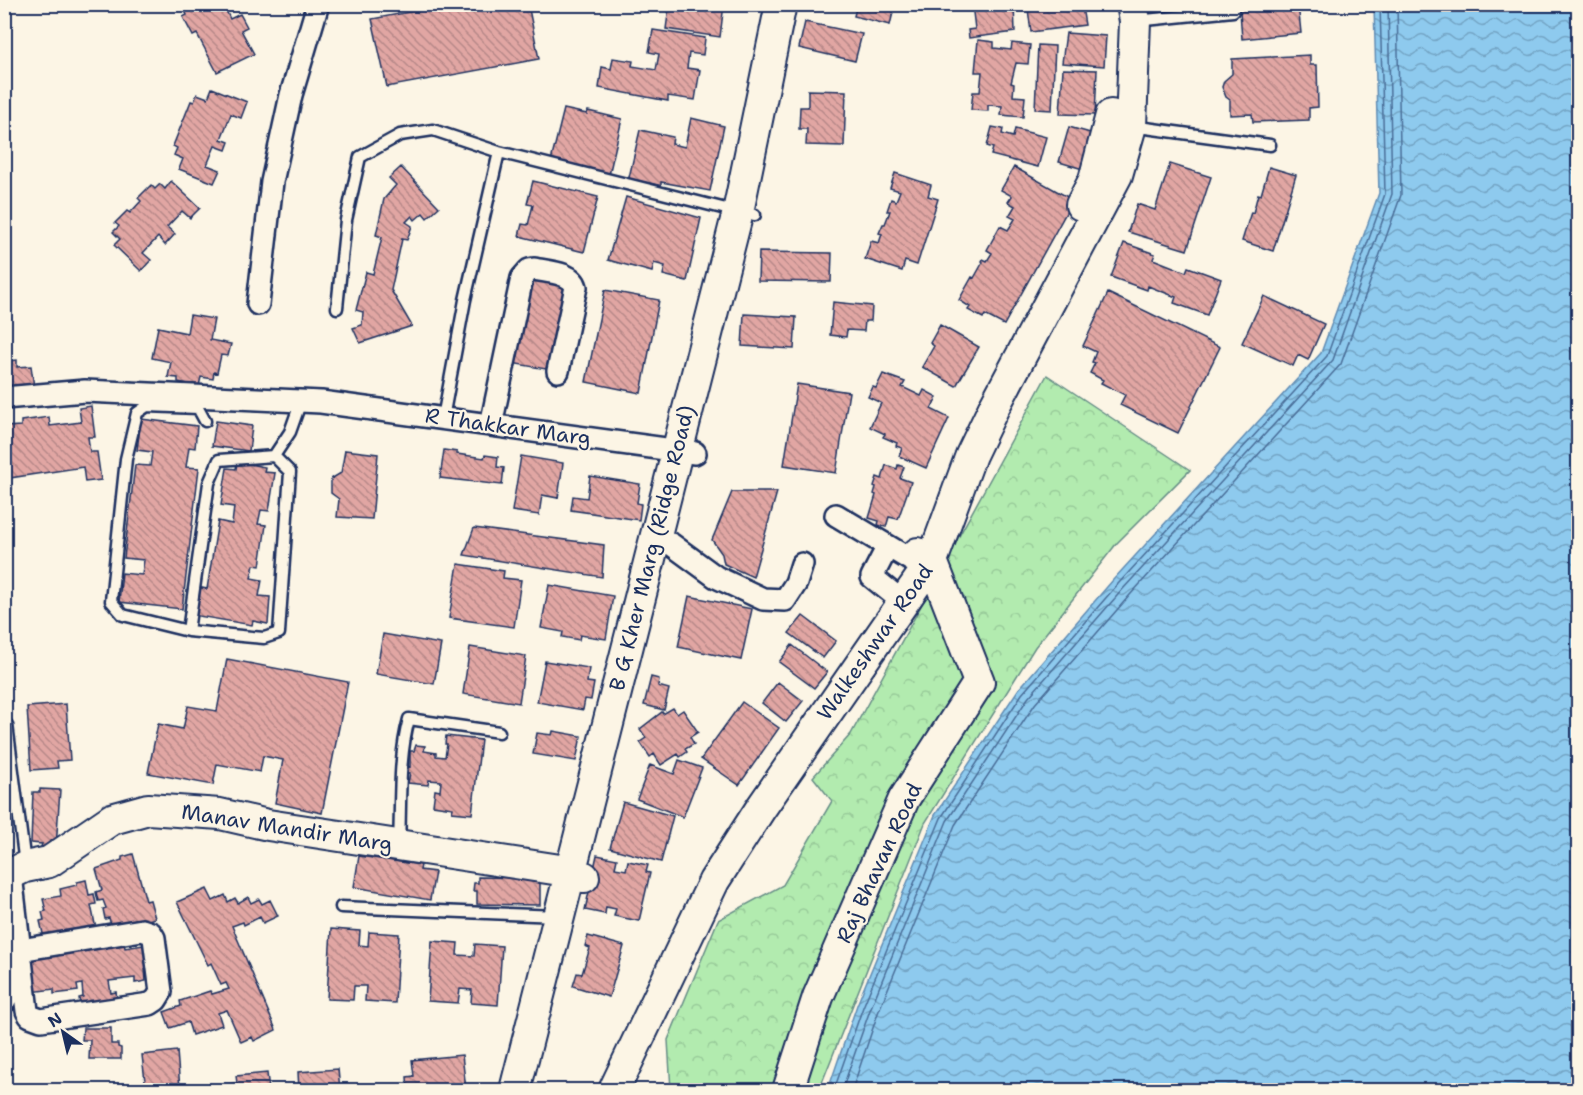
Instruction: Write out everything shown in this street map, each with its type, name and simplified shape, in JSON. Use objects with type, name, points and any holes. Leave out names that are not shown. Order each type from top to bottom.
[{"type":"main road","name":"B G Kher Marg (Ridge Road)","points":[[747,213],[781,4]]},
{"type":"main road","name":"B G Kher Marg (Ridge Road)","points":[[533,1090],[577,875],[799,4]]},
{"type":"main road","name":"Walkeshwar Road","points":[[614,1090],[714,882],[897,597],[995,405],[1117,175],[1121,124],[1116,66],[1124,13]]},
{"type":"main road","name":"B G Kher Marg (Ridge Road)","points":[[515,1090],[558,916],[577,875],[671,544],[686,451]]},
{"type":"main road","name":"Raj Bhavan Road","points":[[788,1090],[818,997],[904,799],[979,682],[916,557]]},
{"type":"main road","name":"Walkeshwar Road","points":[[597,1090],[699,877],[820,695],[897,597]]},
{"type":"main road","name":"Manav Mandir Marg","points":[[13,873],[49,862],[112,819],[148,809],[220,814],[268,825],[577,875]]},
{"type":"street","points":[[258,304],[272,182],[291,95],[318,4]]},
{"type":"street","points":[[498,426],[522,278],[529,270],[534,269],[570,277],[576,287],[558,371]]},
{"type":"street","points":[[498,426],[515,372]]},
{"type":"street","name":"R Thakkar Marg","points":[[4,398],[85,391],[311,401],[686,451]]},
{"type":"street","points":[[836,515],[916,557]]},
{"type":"street","points":[[671,544],[716,577],[763,599],[785,600],[796,583],[802,564]]},
{"type":"street","points":[[4,1002],[8,993],[12,957],[13,873]]},
{"type":"street","points":[[142,930],[154,938],[161,992],[150,1004],[35,1019],[27,1011],[12,957],[142,930]]},
{"type":"lane","points":[[1124,13],[1233,11]]},
{"type":"lane","points":[[1121,124],[1269,144]]},
{"type":"lane","points":[[337,308],[346,220],[360,157],[400,135],[433,130],[499,152],[747,213]]},
{"type":"lane","points":[[443,418],[465,300],[499,152]]},
{"type":"lane","points":[[274,456],[311,401]]},
{"type":"lane","points":[[188,631],[209,483],[219,460],[274,456],[290,472],[279,633],[264,638],[188,631],[123,615],[111,601],[126,459],[137,413],[147,406],[198,408],[205,421]]},
{"type":"lane","points":[[399,845],[403,760],[409,720],[499,732]]},
{"type":"lane","points":[[7,725],[13,873]]},
{"type":"lane","points":[[341,907],[558,916]]},
{"type":"green space","points":[[1047,375],[1190,470],[1117,543],[1035,647],[925,823],[819,1090],[671,1090],[668,1040],[718,920],[783,885],[832,801],[813,777],[851,734]]},
{"type":"water","points":[[1374,5],[1578,5],[1578,1090],[828,1090],[857,1005],[935,815],[1018,690],[1113,580],[1321,353],[1379,193]]},
{"type":"building","points":[[182,4],[223,4],[230,19],[240,14],[247,27],[241,30],[254,54],[217,72],[197,34],[193,36],[183,17],[187,15]]},
{"type":"building","points":[[452,4],[528,4],[539,59],[387,87],[372,19]]},
{"type":"building","points":[[679,4],[724,4],[720,37],[666,29],[669,7],[678,10]]},
{"type":"building","points":[[857,4],[895,4],[890,25],[854,16]]},
{"type":"building","points":[[972,4],[1014,4],[1015,32],[969,38],[968,30],[975,29]]},
{"type":"building","points":[[1040,4],[1080,4],[1085,25],[1031,32],[1028,9],[1040,7]]},
{"type":"building","points":[[1148,4],[1211,4],[1149,13]]},
{"type":"building","points":[[1267,4],[1298,4],[1301,33],[1242,39],[1240,11],[1267,8]]},
{"type":"building","points":[[805,22],[862,34],[855,61],[799,48]]},
{"type":"building","points":[[653,30],[705,38],[703,55],[689,53],[687,68],[700,70],[695,100],[668,96],[668,101],[599,88],[602,67],[611,69],[613,58],[633,61],[632,66],[656,70],[659,54],[649,52]]},
{"type":"building","points":[[1066,33],[1106,36],[1104,66],[1062,63]]},
{"type":"building","points":[[978,40],[994,42],[994,48],[1011,50],[1012,43],[1030,45],[1028,64],[1016,63],[1011,83],[1014,84],[1013,96],[1025,97],[1023,117],[1001,115],[1002,106],[988,105],[988,111],[971,110],[973,92],[980,92],[982,72],[975,72]]},
{"type":"building","points":[[1038,45],[1055,46],[1052,110],[1035,109]]},
{"type":"building","points":[[1310,55],[1310,65],[1317,65],[1318,107],[1309,108],[1309,120],[1253,122],[1252,114],[1230,115],[1230,100],[1226,97],[1222,87],[1224,81],[1232,74],[1232,59]]},
{"type":"building","points":[[1063,69],[1097,70],[1095,115],[1060,114]]},
{"type":"building","points":[[212,88],[247,102],[241,118],[231,114],[221,139],[229,142],[226,150],[215,146],[207,165],[220,170],[214,183],[179,169],[183,159],[174,155],[177,148],[173,146],[191,101],[194,102],[197,94],[208,98]]},
{"type":"building","points":[[808,90],[846,91],[844,146],[806,145],[807,129],[799,129],[800,107],[808,107]]},
{"type":"building","points":[[564,109],[587,114],[588,111],[622,119],[609,175],[551,161]]},
{"type":"building","points":[[691,118],[724,126],[710,191],[661,182],[661,186],[639,181],[638,184],[628,182],[640,130],[673,137],[672,144],[685,147]]},
{"type":"building","points":[[992,127],[1003,129],[1002,134],[1013,137],[1015,129],[1046,137],[1038,167],[991,155],[993,148],[987,146]]},
{"type":"building","points":[[1069,127],[1094,134],[1083,169],[1059,162]]},
{"type":"building","points":[[1170,164],[1211,177],[1187,250],[1128,232],[1137,204],[1155,210]]},
{"type":"building","points":[[401,167],[439,207],[427,218],[423,213],[415,220],[412,216],[406,222],[412,226],[407,240],[402,239],[391,290],[412,326],[360,343],[353,328],[362,325],[363,312],[356,310],[366,272],[373,274],[382,237],[376,235],[384,199],[396,185],[389,178]]},
{"type":"building","points":[[1014,167],[1073,200],[1004,325],[985,315],[983,318],[968,310],[970,307],[959,300],[972,277],[974,278],[983,259],[987,261],[992,253],[987,250],[1000,226],[1008,230],[1015,219],[1009,216],[1015,206],[1008,202],[1012,196],[1001,190]]},
{"type":"building","points":[[1269,167],[1296,175],[1273,251],[1242,241],[1258,194],[1261,195]]},
{"type":"building","points":[[895,173],[931,185],[928,196],[938,199],[917,265],[905,261],[902,271],[865,259],[871,241],[879,243],[882,234],[879,233],[890,211],[887,211],[891,199],[896,201],[900,191],[890,188]]},
{"type":"building","points":[[171,181],[200,208],[190,218],[182,211],[167,227],[175,234],[165,245],[158,237],[143,253],[151,260],[141,271],[114,245],[120,239],[113,232],[119,226],[115,223],[127,211],[130,213],[141,201],[138,198],[151,185],[155,189],[160,184],[165,189]]},
{"type":"building","points":[[533,181],[598,197],[584,252],[519,236],[522,224],[528,225],[533,205],[527,204]]},
{"type":"building","points":[[626,197],[701,218],[687,281],[663,275],[665,266],[654,263],[652,272],[608,260]]},
{"type":"building","points":[[1124,243],[1155,254],[1153,259],[1186,272],[1188,267],[1221,279],[1207,315],[1174,303],[1176,297],[1148,286],[1147,290],[1111,277]]},
{"type":"building","points":[[759,252],[832,253],[831,282],[758,281]]},
{"type":"building","points":[[530,276],[567,284],[546,369],[511,363],[518,331],[522,332],[527,310],[523,309]]},
{"type":"building","points":[[605,290],[659,300],[641,393],[586,382]]},
{"type":"building","points":[[1108,293],[1220,347],[1178,433],[1120,405],[1125,395],[1101,383],[1103,380],[1090,373],[1095,363],[1092,362],[1096,352],[1083,346]]},
{"type":"building","points":[[1264,296],[1324,324],[1308,360],[1298,355],[1293,366],[1242,343]]},
{"type":"building","points":[[833,302],[872,306],[871,321],[865,321],[864,331],[847,330],[846,337],[830,335]]},
{"type":"building","points":[[744,314],[796,317],[794,349],[742,346]]},
{"type":"building","points":[[190,315],[214,319],[210,340],[231,344],[228,356],[221,355],[217,373],[214,372],[213,379],[201,377],[199,386],[178,382],[178,378],[168,377],[171,362],[152,358],[158,327],[187,333]]},
{"type":"building","points":[[940,325],[979,347],[956,386],[922,367],[934,346],[930,343]]},
{"type":"building","points":[[4,350],[8,350],[9,361],[17,360],[17,367],[31,366],[34,387],[4,390]]},
{"type":"building","points":[[883,374],[905,382],[902,387],[921,396],[924,390],[937,397],[931,409],[949,418],[926,468],[899,456],[902,448],[896,446],[897,443],[883,437],[885,434],[870,427],[881,403],[868,397]]},
{"type":"building","points":[[797,384],[849,392],[836,473],[784,465]]},
{"type":"building","points":[[91,406],[95,437],[88,437],[90,452],[97,452],[101,480],[85,482],[83,467],[10,478],[12,489],[4,490],[4,427],[21,426],[21,421],[49,417],[50,426],[81,422],[79,408]]},
{"type":"building","points":[[141,419],[197,426],[195,448],[189,447],[186,467],[199,468],[182,609],[119,602],[122,573],[142,575],[144,560],[124,558],[135,465],[150,466],[152,452],[137,450]]},
{"type":"building","points":[[216,421],[252,426],[249,451],[212,446]]},
{"type":"building","points":[[345,450],[378,454],[372,519],[337,517],[339,499],[331,493],[331,479],[341,473]]},
{"type":"building","points":[[444,450],[484,458],[485,455],[498,457],[497,467],[504,468],[502,485],[440,478]]},
{"type":"building","points":[[521,456],[563,463],[558,498],[542,495],[539,515],[512,511]]},
{"type":"building","points":[[237,462],[265,467],[264,472],[275,473],[269,511],[261,510],[258,524],[266,525],[260,566],[254,565],[251,578],[262,580],[259,596],[270,597],[268,624],[253,621],[252,625],[192,615],[197,587],[207,589],[218,521],[232,524],[234,507],[221,505],[227,468],[236,469]]},
{"type":"building","points":[[886,465],[897,469],[898,465],[904,467],[900,478],[911,482],[898,519],[889,517],[886,527],[878,525],[879,521],[869,518],[876,495],[874,486],[877,477],[882,479]]},
{"type":"building","points":[[590,476],[640,484],[637,503],[641,504],[639,520],[571,510],[573,496],[587,498]]},
{"type":"building","points":[[732,492],[777,492],[753,577],[724,564],[722,554],[712,540]]},
{"type":"building","points":[[474,528],[604,545],[602,577],[464,555]]},
{"type":"building","points":[[458,564],[504,571],[503,578],[521,580],[514,627],[449,618]]},
{"type":"building","points":[[549,585],[613,596],[606,639],[580,635],[579,640],[562,637],[563,632],[541,628]]},
{"type":"building","points":[[689,596],[752,609],[741,660],[678,647]]},
{"type":"building","points":[[803,616],[836,641],[823,658],[789,633]]},
{"type":"building","points":[[383,634],[441,644],[434,684],[376,674]]},
{"type":"building","points":[[792,645],[827,672],[814,688],[779,662]]},
{"type":"building","points":[[470,647],[526,656],[519,703],[463,694]]},
{"type":"building","points":[[227,659],[348,682],[322,813],[275,803],[283,760],[263,756],[260,772],[217,764],[213,785],[148,773],[158,724],[183,729],[188,706],[217,711]]},
{"type":"building","points":[[545,661],[589,668],[587,682],[594,683],[591,700],[585,699],[583,710],[537,702]]},
{"type":"building","points":[[651,677],[659,679],[658,686],[669,689],[664,710],[644,705]]},
{"type":"building","points":[[778,682],[803,701],[786,722],[762,703]]},
{"type":"building","points":[[742,702],[779,728],[739,785],[701,759]]},
{"type":"building","points":[[66,704],[70,760],[57,761],[58,768],[31,770],[27,707]]},
{"type":"building","points":[[673,708],[677,714],[683,710],[698,732],[690,737],[694,744],[685,749],[687,752],[680,757],[678,754],[661,765],[654,754],[650,757],[640,742],[646,738],[640,729],[662,712],[663,714]]},
{"type":"building","points":[[553,731],[581,736],[576,761],[533,754],[537,733],[552,735]]},
{"type":"building","points":[[446,736],[481,740],[472,814],[452,812],[453,808],[433,805],[435,790],[440,791],[441,781],[429,780],[428,785],[408,783],[410,773],[407,773],[407,766],[410,767],[410,751],[414,751],[416,745],[425,746],[424,751],[445,757]]},
{"type":"building","points":[[679,760],[702,768],[683,817],[637,799],[650,765],[674,774]]},
{"type":"building","points":[[40,789],[60,790],[56,847],[41,847],[42,844],[31,843],[33,792],[40,792]]},
{"type":"building","points":[[623,802],[673,816],[661,862],[610,848]]},
{"type":"building","points":[[133,854],[146,901],[150,900],[155,918],[124,927],[123,922],[111,925],[109,918],[105,919],[103,909],[106,908],[103,900],[98,901],[96,892],[102,890],[96,869]]},
{"type":"building","points":[[597,855],[617,859],[615,868],[626,870],[628,861],[648,865],[646,872],[650,873],[639,921],[614,916],[616,909],[606,907],[605,914],[585,910]]},
{"type":"building","points":[[359,856],[421,865],[420,870],[435,872],[430,900],[354,887]]},
{"type":"building","points":[[478,877],[540,878],[540,905],[477,904],[477,891],[473,891],[474,883],[478,883]]},
{"type":"building","points":[[86,880],[89,895],[94,894],[96,904],[91,905],[96,929],[44,938],[40,921],[44,920],[42,912],[46,911],[43,899],[61,896],[60,889]]},
{"type":"building","points":[[207,889],[213,901],[225,895],[228,902],[235,898],[238,903],[248,897],[251,903],[259,899],[262,904],[270,900],[278,916],[263,923],[260,917],[244,925],[243,922],[232,926],[276,1030],[254,1041],[252,1037],[241,1042],[227,1010],[218,1013],[222,1025],[192,1035],[188,1022],[170,1028],[164,1012],[181,1006],[180,1001],[210,991],[212,994],[229,989],[226,983],[221,985],[211,963],[208,965],[177,902]]},
{"type":"building","points":[[331,929],[360,931],[359,945],[368,946],[369,932],[399,934],[395,1003],[365,1001],[366,986],[354,986],[353,1000],[327,999]]},
{"type":"building","points":[[588,936],[624,946],[609,997],[573,986],[577,973],[582,974],[590,948],[585,946]]},
{"type":"building","points":[[432,941],[458,943],[457,955],[474,956],[475,944],[502,946],[498,1005],[471,1003],[472,990],[460,989],[458,1003],[428,1001]]},
{"type":"building","points":[[124,943],[125,948],[150,944],[153,968],[145,969],[146,981],[135,983],[135,978],[109,981],[111,993],[116,992],[118,1005],[81,1010],[79,998],[83,997],[82,984],[77,985],[78,991],[54,994],[54,989],[31,992],[27,959],[50,956],[50,953]]},
{"type":"building","points":[[83,1028],[111,1028],[111,1044],[118,1044],[121,1048],[121,1059],[89,1059],[90,1040],[82,1040]]},
{"type":"building","points":[[177,1051],[180,1089],[237,1083],[236,1076],[267,1073],[269,1090],[146,1090],[142,1055]]},
{"type":"building","points":[[462,1055],[466,1089],[408,1090],[407,1077],[414,1076],[412,1060]]},
{"type":"building","points":[[338,1069],[340,1090],[299,1090],[298,1072]]}]
